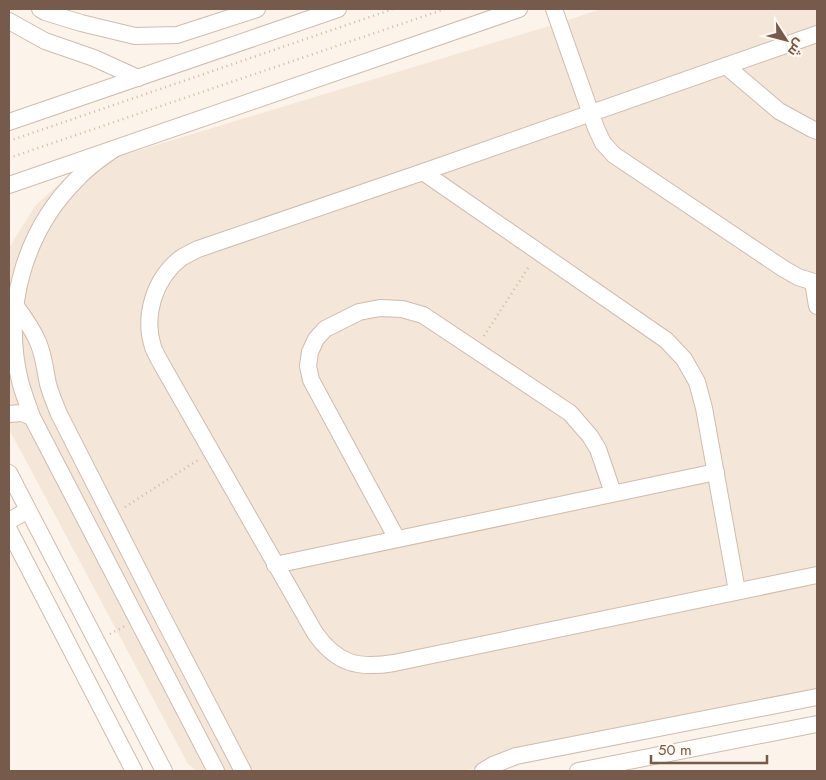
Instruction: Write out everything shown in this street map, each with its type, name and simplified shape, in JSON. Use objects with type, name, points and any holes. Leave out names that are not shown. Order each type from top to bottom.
[{"type":"street","points":[[40,9],[81,24],[135,36],[178,36],[257,9]]},
{"type":"street","points":[[9,122],[338,9]]},
{"type":"street","points":[[9,185],[519,9]]},
{"type":"street","points":[[554,9],[590,113],[603,143],[621,160],[784,269],[798,277],[815,283],[817,306]]},
{"type":"street","points":[[9,20],[44,41],[94,58],[138,78]]},
{"type":"street","points":[[817,34],[423,172],[198,248],[181,258],[167,272],[156,289],[150,308],[153,348],[162,365],[315,633],[335,655],[348,662],[378,666],[817,575]]},
{"type":"street","points":[[726,66],[779,111],[817,131]]},
{"type":"street","points":[[114,149],[78,177],[49,212],[38,231],[21,273],[16,295],[14,316],[16,360],[20,381],[32,417],[216,771]]},
{"type":"street","points":[[423,172],[666,340],[684,359],[697,382],[704,408],[737,591]]},
{"type":"street","points":[[15,305],[24,316],[39,343],[52,399],[59,414],[243,771]]},
{"type":"street","points":[[397,539],[311,380],[308,366],[310,352],[316,339],[325,329],[359,312],[380,308],[402,309],[423,315],[570,413],[598,448],[613,493]]},
{"type":"street","points":[[9,414],[22,413],[32,417]]},
{"type":"street","points":[[275,565],[716,472]]},
{"type":"street","points":[[9,473],[164,771]]},
{"type":"street","points":[[9,521],[28,510]]},
{"type":"street","points":[[9,530],[134,771]]},
{"type":"street","points":[[139,623],[162,616]]},
{"type":"street","points":[[484,771],[516,756],[817,697]]},
{"type":"street","points":[[578,771],[817,724]]},
{"type":"path","points":[[9,141],[393,9]]},
{"type":"path","points":[[9,158],[444,9]]},
{"type":"path","points":[[475,350],[539,252]]},
{"type":"path","points":[[111,516],[211,452]]},
{"type":"path","points":[[96,641],[139,623]]},
{"type":"shaded area","points":[[601,9],[817,9],[817,690],[463,771],[197,771],[188,764],[9,429],[9,248],[35,206],[74,170]]}]
